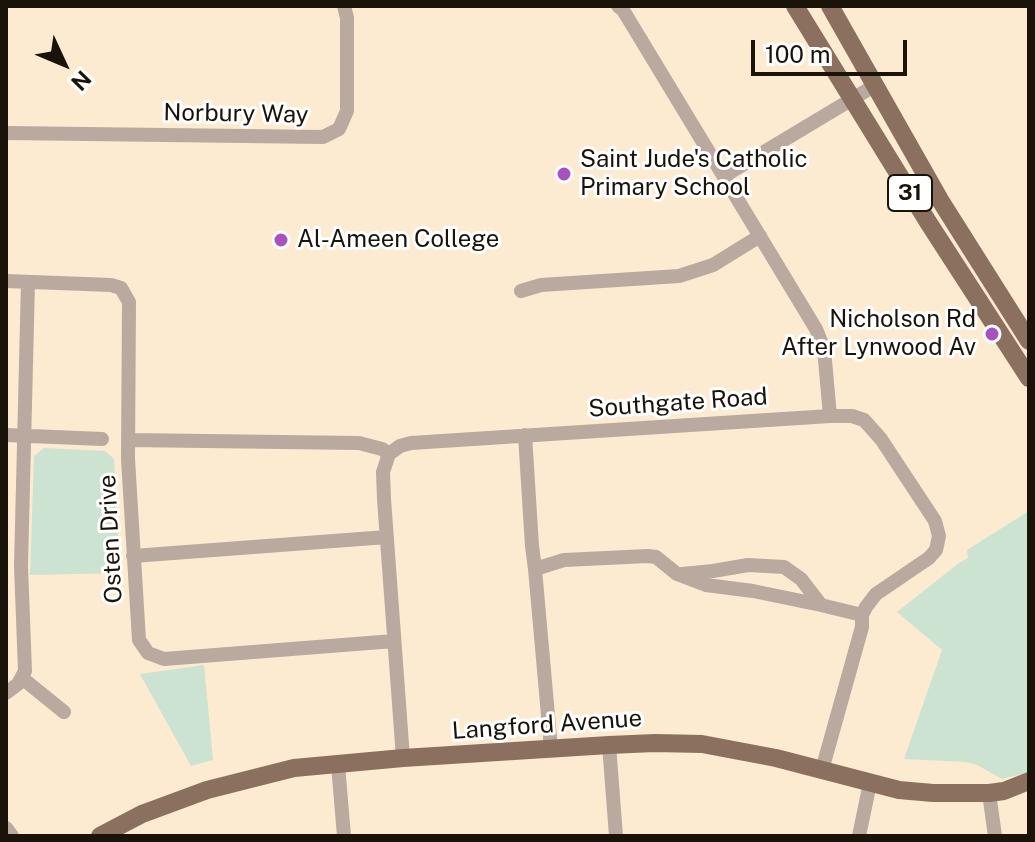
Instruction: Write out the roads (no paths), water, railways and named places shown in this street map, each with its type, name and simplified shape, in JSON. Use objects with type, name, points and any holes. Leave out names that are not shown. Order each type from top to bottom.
[{"type":"main road","name":"31","points":[[795,6],[928,222],[1029,378]]},
{"type":"main road","name":"31","points":[[830,6],[940,200],[1029,341]]},
{"type":"main road","name":"Langford Avenue","points":[[100,836],[142,814],[227,783],[294,768],[609,745],[702,744],[776,758],[899,790],[933,793],[1029,791]]},
{"type":"main road","name":"Langford Avenue","points":[[997,792],[1029,781]]},
{"type":"street","name":"Norbury Way","points":[[6,133],[323,137],[339,129],[347,111],[347,18],[344,6]]},
{"type":"street","points":[[618,6],[816,329],[824,349],[830,416]]},
{"type":"street","points":[[724,176],[874,86]]},
{"type":"street","points":[[521,291],[541,285],[679,276],[713,265],[760,236]]},
{"type":"street","name":"Osten Drive","points":[[6,281],[111,285],[121,288],[129,302],[128,440],[133,556],[139,640],[148,653],[164,659],[394,641]]},
{"type":"street","points":[[6,693],[18,684],[25,671],[14,566],[23,436],[28,282]]},
{"type":"street","name":"Southgate Road","points":[[389,454],[411,443],[830,416],[852,416],[864,420],[873,428],[935,521],[939,536],[936,550],[929,558],[876,594],[862,615]]},
{"type":"street","points":[[6,435],[102,439]]},
{"type":"street","points":[[525,435],[551,749]]},
{"type":"street","points":[[128,440],[359,443],[389,454],[383,472],[403,758]]},
{"type":"street","points":[[133,556],[387,537]]},
{"type":"street","points":[[535,569],[564,560],[656,557],[677,574],[706,585],[753,591],[862,615],[862,627],[822,770]]},
{"type":"street","points":[[677,574],[748,565],[784,567],[801,579],[821,605]]},
{"type":"street","points":[[22,678],[64,712]]},
{"type":"street","points":[[609,745],[616,836]]},
{"type":"street","points":[[338,765],[344,836]]},
{"type":"street","points":[[859,836],[870,783]]},
{"type":"street","points":[[995,836],[997,792]]},
{"type":"street","points":[[6,828],[12,836]]},
{"type":"place","name":"Saint Jude's Catholic Primary School","points":[[564,174]]},
{"type":"place","name":"Al-Ameen College","points":[[281,240]]},
{"type":"place","name":"Nicholson Rd After Lynwood Av","points":[[992,334]]}]
